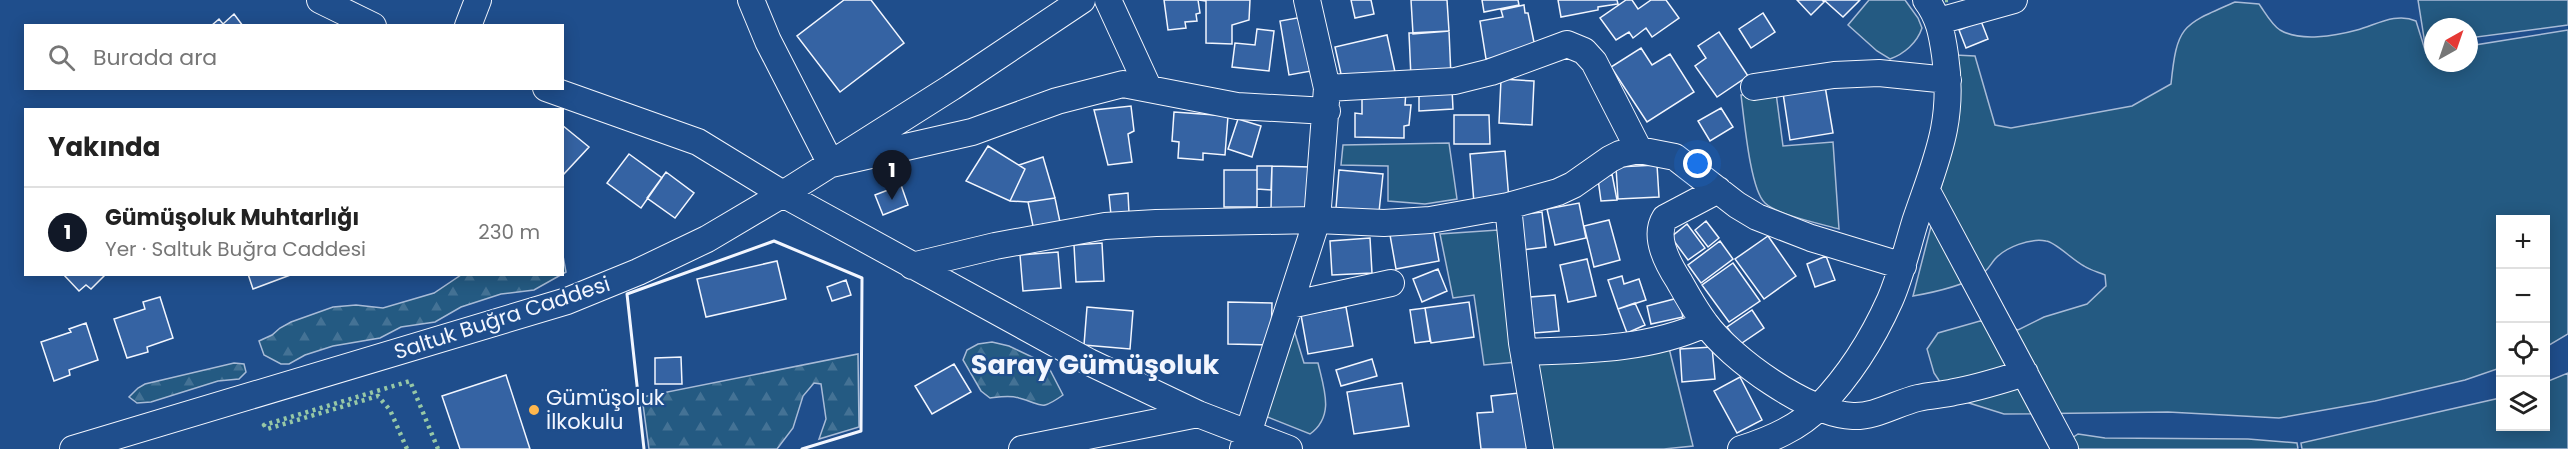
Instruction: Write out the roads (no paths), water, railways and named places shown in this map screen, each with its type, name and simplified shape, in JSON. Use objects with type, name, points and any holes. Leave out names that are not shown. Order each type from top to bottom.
[{"type":"street","points":[[320,0],[370,24]]},
{"type":"street","points":[[469,24],[478,0]]},
{"type":"street","points":[[751,0],[768,41],[831,164],[972,132],[1057,101],[1123,84],[1148,87],[1201,101],[1237,106],[1327,100],[1455,81],[1491,72],[1567,44],[1584,51],[1594,62],[1639,150]]},
{"type":"street","points":[[1108,0],[1148,87]]},
{"type":"street","points":[[1245,440],[1317,220],[1327,100],[1307,0]]},
{"type":"street","points":[[1741,449],[1782,442],[1799,423],[1818,408],[1842,381],[1868,343],[1890,300],[1903,266],[1947,124],[1948,80],[1933,10],[2014,0]]},
{"type":"street","name":"Saltuk Buğra Caddesi","points":[[73,449],[135,440],[567,301],[638,272],[707,238],[831,164],[952,87],[1066,4]]},
{"type":"street","points":[[1754,87],[1834,75],[1868,73],[1948,80]]},
{"type":"street","points":[[552,90],[698,142],[783,194],[1089,362],[1198,414],[1245,440],[1289,449]]},
{"type":"street","points":[[912,266],[995,246],[1105,226],[1317,220],[1402,222],[1508,206],[1558,192],[1573,185],[1610,159],[1639,150],[1675,157],[1737,205],[1772,223],[1903,266]]},
{"type":"street","points":[[1718,190],[1676,210],[1665,218],[1659,233],[1670,266],[1705,324],[1723,343],[1767,379],[1818,408],[1853,416],[2025,373]]},
{"type":"street","points":[[1927,191],[2065,449]]},
{"type":"street","points":[[1508,206],[1515,288],[1539,449]]},
{"type":"street","points":[[1290,305],[1391,283]]},
{"type":"street","points":[[1524,352],[1637,345],[1668,338],[1705,324]]},
{"type":"street","points":[[1022,449],[1198,414]]},
{"type":"place","name":"Gümüşoluk Muhtarlığı","points":[[892,200]]},
{"type":"place","name":"Gümüşoluk İlkokulu","points":[[534,410]]},
{"type":"district","name":"Saray Gümüşoluk","points":[[1095,365]]}]
